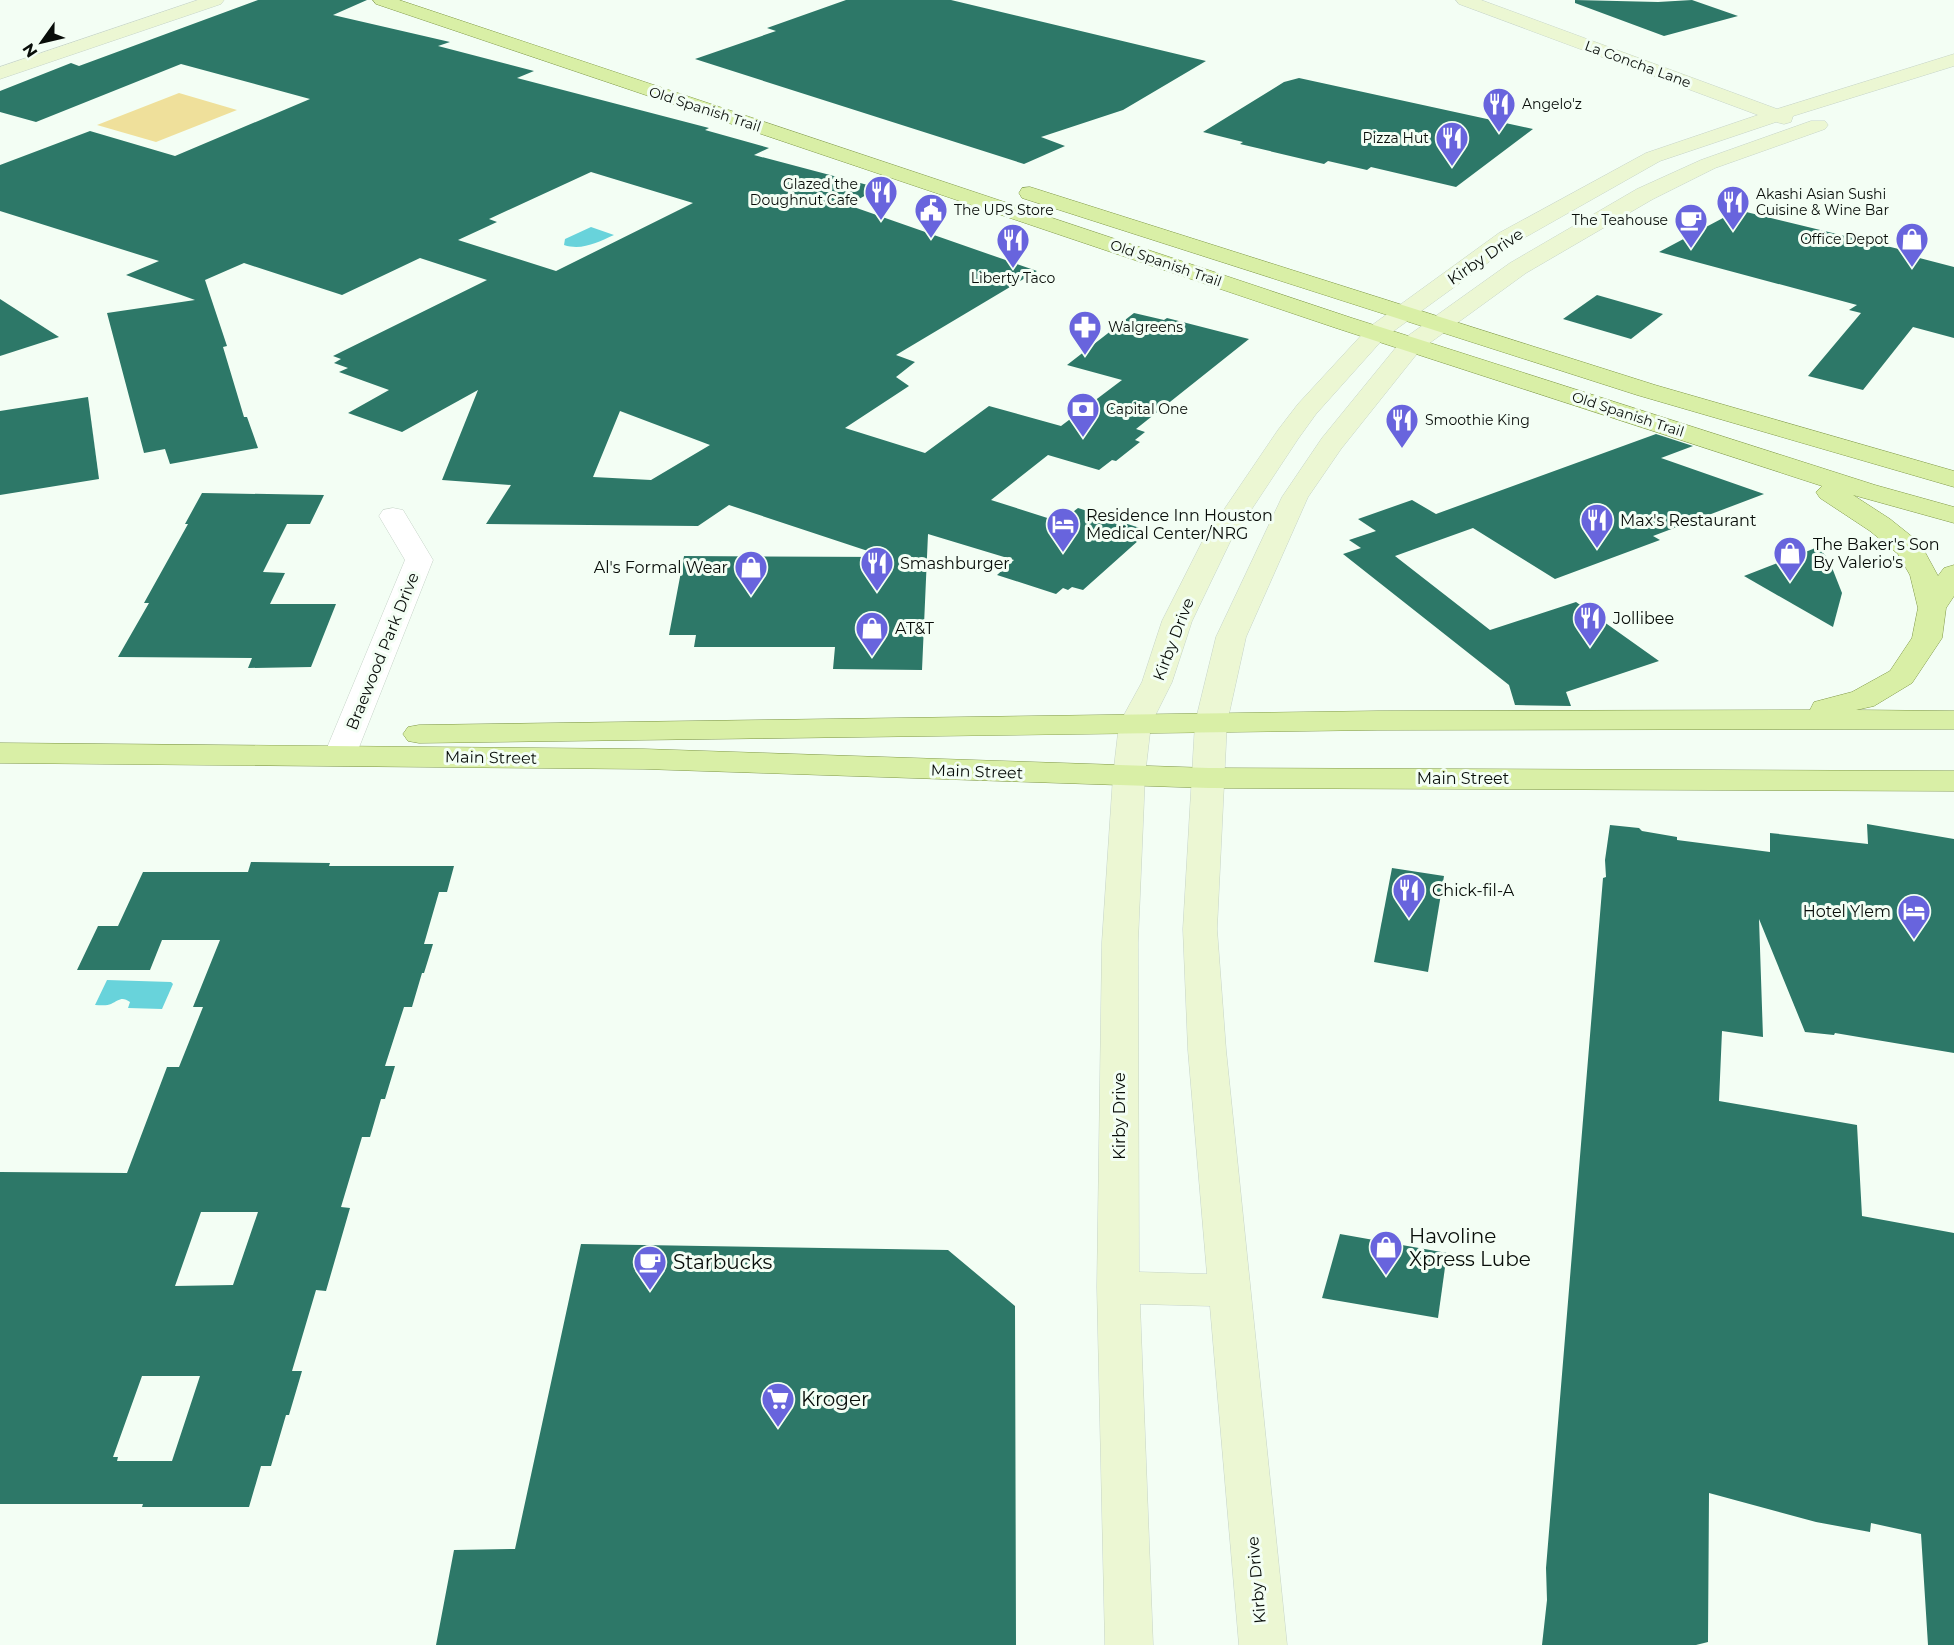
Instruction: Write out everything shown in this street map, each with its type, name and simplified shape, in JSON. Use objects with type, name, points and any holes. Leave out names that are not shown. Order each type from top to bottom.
[{"type":"main road","points":[[0,73],[215,0]]},
{"type":"main road","name":"Old Spanish Trail","points":[[382,0],[1411,345],[1866,491],[1954,516]]},
{"type":"main road","name":"Old Spanish Trail","points":[[438,0],[643,68]]},
{"type":"main road","name":"La Concha Lane","points":[[1464,0],[1777,115],[1821,124]]},
{"type":"main road","points":[[468,30],[495,19]]},
{"type":"main road","name":"Kirby Drive","points":[[1129,1645],[1118,1287],[1120,942],[1129,776],[1135,724],[1156,682],[1177,621],[1216,542],[1307,410],[1376,333],[1507,238],[1653,158],[1777,115],[1954,60]]},
{"type":"main road","points":[[666,97],[694,85]]},
{"type":"main road","points":[[776,131],[802,119]]},
{"type":"main road","name":"Kirby Drive","points":[[1263,1645],[1207,1050],[1200,929],[1211,723],[1231,637],[1295,497],[1331,444],[1411,345],[1438,323],[1518,268],[1645,194],[1708,164],[1821,124]]},
{"type":"main road","points":[[931,183],[956,170]]},
{"type":"main road","name":"Old Spanish Trail","points":[[1008,186],[1646,390],[1954,479]]},
{"type":"main road","points":[[1147,257],[1179,241]]},
{"type":"main road","points":[[1758,455],[1842,499],[1881,525],[1910,549],[1924,575],[1932,608],[1927,638],[1901,677],[1863,699],[1792,718]]},
{"type":"main road","points":[[1239,506],[1286,515]]},
{"type":"main road","points":[[1932,608],[1954,574]]},
{"type":"main road","name":"Main Street","points":[[0,753],[1135,724],[1792,718],[1954,720]]},
{"type":"main road","name":"Main Street","points":[[0,731],[644,759],[1129,776],[1954,781]]},
{"type":"main road","points":[[1118,1287],[1230,1291]]},
{"type":"street","name":"Braewood Park Drive","points":[[344,745],[419,560],[393,516]]},
{"type":"shaded area","points":[[179,93],[237,110],[156,142],[97,125]]},
{"type":"water","points":[[591,227],[614,235],[584,246],[564,245],[565,239]]},
{"type":"water","points":[[107,980],[171,982],[173,984],[162,1009],[128,1008],[130,1002],[123,999],[109,1005],[95,1005]]},
{"type":"building","points":[[258,0],[367,0],[333,15],[450,42],[438,46],[534,71],[517,78],[709,128],[705,130],[769,148],[754,155],[879,188],[848,205],[1037,271],[896,355],[915,362],[896,377],[909,386],[845,428],[925,453],[989,406],[1061,426],[1122,380],[1067,365],[1134,313],[1164,320],[1167,318],[1249,339],[1136,429],[1145,432],[1135,440],[1140,442],[1116,461],[1112,460],[1099,470],[1048,455],[991,500],[1060,522],[1078,508],[1143,529],[1135,538],[1139,540],[1083,590],[1072,587],[1068,590],[1063,588],[1056,594],[997,575],[1014,560],[928,534],[922,670],[833,669],[835,647],[694,647],[696,635],[669,635],[684,556],[886,557],[729,505],[698,526],[486,524],[511,485],[442,480],[478,390],[402,432],[348,413],[389,390],[339,372],[348,368],[334,363],[341,359],[333,356],[487,280],[420,258],[342,295],[244,263],[205,280],[227,346],[223,347],[244,417],[247,417],[258,448],[170,464],[165,449],[144,453],[107,313],[195,300],[126,275],[159,261],[0,211],[0,165],[90,131],[175,156],[310,99],[181,64],[36,122],[0,112],[0,91],[71,63],[79,66]],"holes":[[[591,172],[693,203],[556,271],[458,240],[497,222],[489,219]],[[620,411],[710,445],[651,480],[593,477]]]},
{"type":"building","points":[[846,0],[951,0],[1206,61],[1123,110],[1041,137],[1065,146],[1024,164],[695,59],[776,31],[767,28]]},
{"type":"building","points":[[1575,0],[1658,2],[1692,0],[1738,16],[1664,36],[1575,3]]},
{"type":"building","points":[[1299,78],[1533,129],[1456,187],[1371,167],[1367,170],[1328,161],[1324,164],[1240,144],[1243,142],[1203,132],[1284,82]]},
{"type":"building","points":[[1738,210],[1907,251],[1904,254],[1954,267],[1954,338],[1913,327],[1863,390],[1808,376],[1861,313],[1849,310],[1857,305],[1659,252]]},
{"type":"building","points":[[1597,295],[1663,314],[1631,339],[1563,319]]},
{"type":"building","points":[[0,299],[59,337],[0,356]]},
{"type":"building","points":[[88,397],[99,479],[0,495],[0,411]]},
{"type":"building","points":[[1656,434],[1693,446],[1661,458],[1764,494],[1653,536],[1660,540],[1555,579],[1473,528],[1395,556],[1490,630],[1576,602],[1659,661],[1566,692],[1571,706],[1515,705],[1509,685],[1343,554],[1361,548],[1349,540],[1376,531],[1358,519],[1412,500],[1436,514]]},
{"type":"building","points":[[202,493],[324,495],[310,524],[287,524],[263,572],[285,573],[270,604],[336,604],[311,667],[248,668],[252,658],[118,657],[149,603],[144,603],[188,524],[185,524]]},
{"type":"building","points":[[1818,547],[1829,560],[1842,593],[1833,627],[1744,576]]},
{"type":"building","points":[[1867,824],[1954,839],[1954,1053],[1835,1033],[1834,1035],[1805,1032],[1759,919],[1763,1037],[1722,1031],[1719,1101],[1857,1125],[1862,1216],[1954,1233],[1954,1645],[1928,1645],[1921,1534],[1871,1523],[1870,1532],[1816,1522],[1709,1493],[1708,1642],[1696,1645],[1542,1645],[1547,1600],[1546,1568],[1603,878],[1606,877],[1605,860],[1610,825],[1639,828],[1642,831],[1677,837],[1677,840],[1770,852],[1770,833],[1868,844]]},
{"type":"building","points":[[251,862],[330,863],[329,866],[454,866],[447,892],[439,892],[424,944],[433,944],[424,973],[422,973],[412,1007],[404,1007],[385,1066],[395,1066],[385,1099],[381,1099],[370,1137],[362,1137],[341,1207],[350,1208],[326,1291],[316,1290],[292,1371],[302,1371],[271,1466],[261,1466],[249,1507],[0,1504],[0,1172],[127,1173],[167,1067],[179,1067],[203,1007],[193,1007],[220,940],[162,940],[150,970],[77,970],[98,926],[118,926],[143,872],[248,872]],"holes":[[[201,1212],[258,1212],[233,1285],[175,1286]],[[142,1376],[200,1376],[172,1461],[117,1461],[118,1457],[113,1457]]]},
{"type":"building","name":"Chick-fil-A","points":[[1392,868],[1444,876],[1428,972],[1374,962]]},
{"type":"building","name":"Havoline Xpress Lube","points":[[1340,1234],[1447,1253],[1438,1318],[1322,1298]]},
{"type":"building","name":"Kroger","points":[[581,1244],[948,1250],[1015,1306],[1016,1645],[436,1645],[454,1550],[515,1549]]},
{"type":"place","name":"Angelo'z","points":[[1499,133]]},
{"type":"place","name":"Pizza Hut","points":[[1452,167]]},
{"type":"place","name":"Glazed the Doughnut Cafe","points":[[881,221]]},
{"type":"place","name":"Akashi Asian Sushi Cuisine & Wine Bar","points":[[1733,231]]},
{"type":"place","name":"The UPS Store","points":[[931,239]]},
{"type":"place","name":"The Teahouse","points":[[1691,249]]},
{"type":"place","name":"Office Depot","points":[[1912,268]]},
{"type":"place","name":"Liberty Taco","points":[[1013,269]]},
{"type":"place","name":"Walgreens","points":[[1085,356]]},
{"type":"place","name":"Capital One","points":[[1083,438]]},
{"type":"place","name":"Smoothie King","points":[[1402,449]]},
{"type":"place","name":"Max's Restaurant","points":[[1597,549]]},
{"type":"place","name":"Residence Inn Houston Medical Center/NRG","points":[[1063,553]]},
{"type":"place","name":"The Baker's Son By Valerio's","points":[[1790,582]]},
{"type":"place","name":"Smashburger","points":[[877,592]]},
{"type":"place","name":"Al's Formal Wear","points":[[751,596]]},
{"type":"place","name":"Jollibee","points":[[1590,647]]},
{"type":"place","name":"AT&T","points":[[872,657]]},
{"type":"place","name":"Chick-fil-A","points":[[1409,919]]},
{"type":"place","name":"Hotel Ylem","points":[[1914,940]]},
{"type":"place","name":"Havoline Xpress Lube","points":[[1386,1276]]},
{"type":"place","name":"Starbucks","points":[[650,1291]]},
{"type":"place","name":"Kroger","points":[[778,1428]]}]
